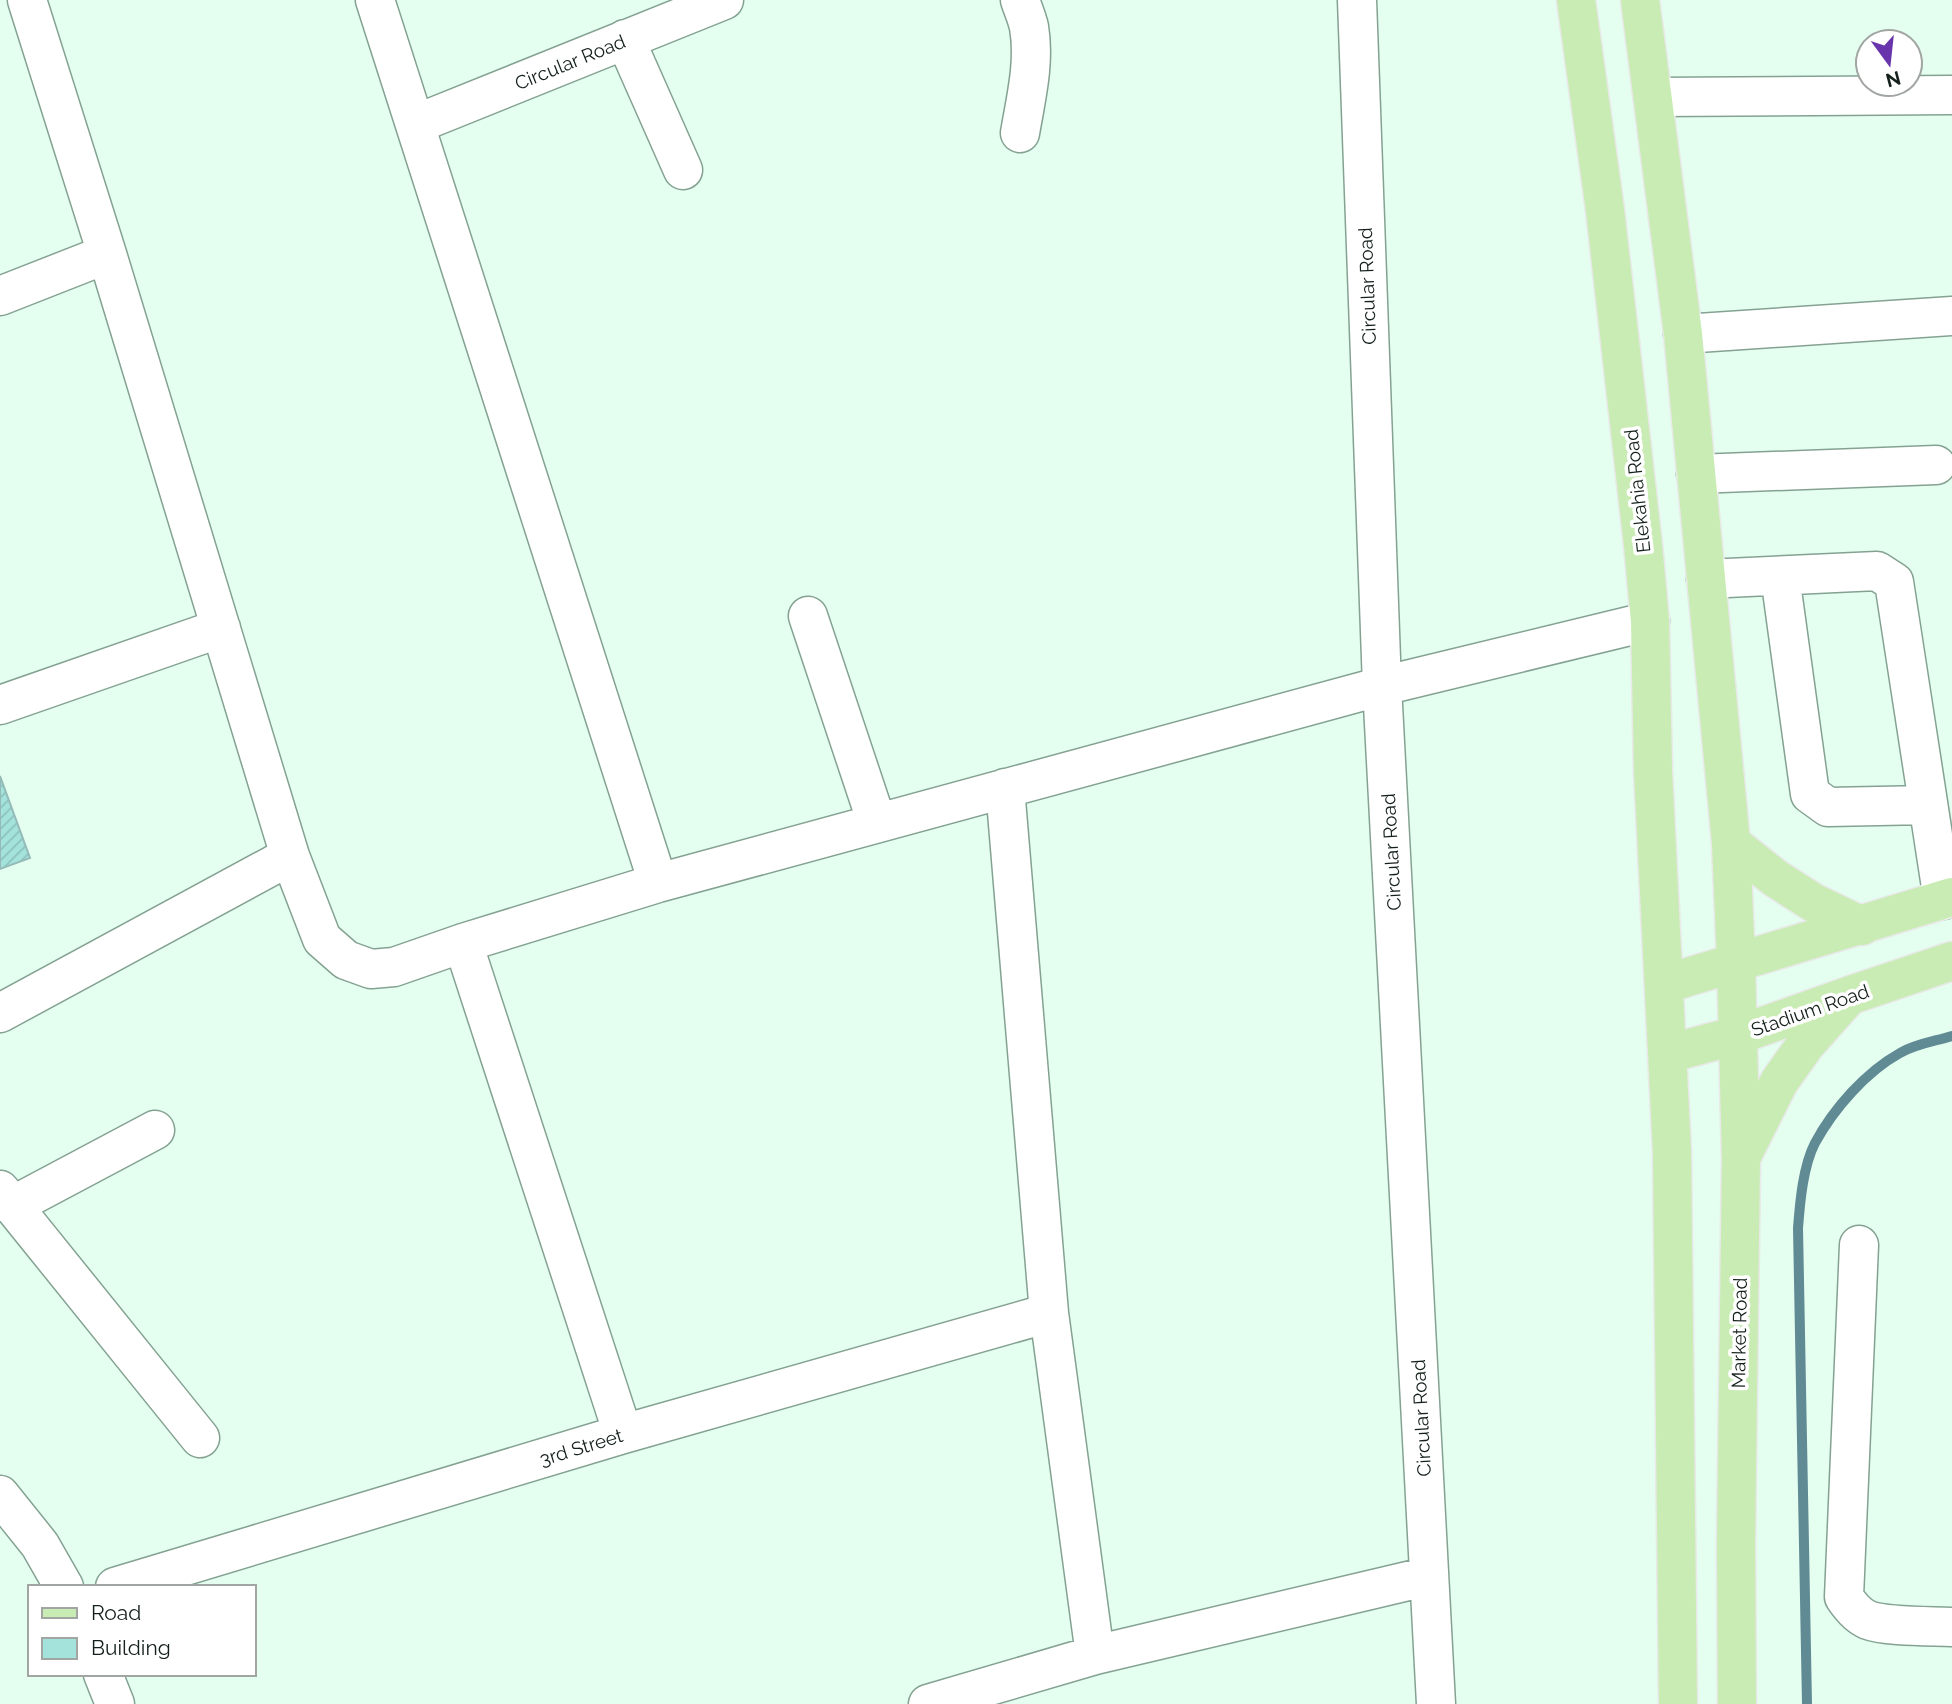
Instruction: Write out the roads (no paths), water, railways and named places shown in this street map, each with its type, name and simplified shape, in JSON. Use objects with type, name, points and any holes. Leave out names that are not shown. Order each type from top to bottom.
[{"type":"main road","name":"Elekahia Road","points":[[1576,0],[1605,210],[1642,532],[1650,621],[1653,771],[1665,984]]},
{"type":"main road","points":[[1640,0],[1683,334],[1731,843],[1736,962]]},
{"type":"main road","points":[[1731,843],[1775,878],[1814,903],[1862,926]]},
{"type":"main road","points":[[1678,1704],[1672,1152],[1665,984],[1947,899]]},
{"type":"main road","name":"Stadium Road","points":[[1667,1054],[1738,1035],[1952,961]]},
{"type":"main road","name":"Market Road","points":[[1736,962],[1741,1159],[1737,1704]]},
{"type":"main road","points":[[1741,1159],[1779,1082],[1806,1044],[1851,995]]},
{"type":"street","points":[[27,0],[290,856],[322,939],[346,960],[371,969],[394,967],[658,883],[1382,686],[1650,621]]},
{"type":"street","points":[[375,0],[658,883]]},
{"type":"street","name":"Circular Road","points":[[416,124],[724,0]]},
{"type":"street","points":[[1020,0],[1028,25],[1031,52],[1020,133]]},
{"type":"street","name":"Circular Road","points":[[1357,0],[1382,686],[1436,1704]]},
{"type":"street","points":[[625,39],[683,170]]},
{"type":"street","points":[[1653,97],[1952,95]]},
{"type":"street","points":[[0,296],[107,254]]},
{"type":"street","points":[[1683,334],[1952,316]]},
{"type":"street","points":[[1696,474],[1936,465]]},
{"type":"street","points":[[1706,579],[1877,571],[1894,582],[1928,805],[1947,899]]},
{"type":"street","points":[[1780,576],[1810,794],[1828,807],[1928,805]]},
{"type":"street","points":[[808,616],[877,823]]},
{"type":"street","points":[[0,705],[222,628]]},
{"type":"street","points":[[1005,789],[1049,1313],[1095,1656]]},
{"type":"street","points":[[0,1013],[290,856]]},
{"type":"street","points":[[463,943],[623,1434]]},
{"type":"street","points":[[155,1130],[6,1198],[200,1438]]},
{"type":"street","points":[[1859,1245],[1844,1597],[1851,1608],[1868,1620],[1890,1624],[1952,1627]]},
{"type":"street","name":"3rd Street","points":[[122,1585],[623,1434],[1049,1313]]},
{"type":"street","points":[[0,1495],[40,1545],[63,1585]]},
{"type":"street","points":[[928,1704],[1095,1656],[1429,1576]]},
{"type":"street","points":[[104,1676],[115,1704]]},
{"type":"waterway","points":[[1807,1704],[1798,1228],[1805,1173],[1811,1152],[1823,1130],[1841,1104],[1863,1081],[1887,1061],[1906,1050],[1952,1036]]}]
